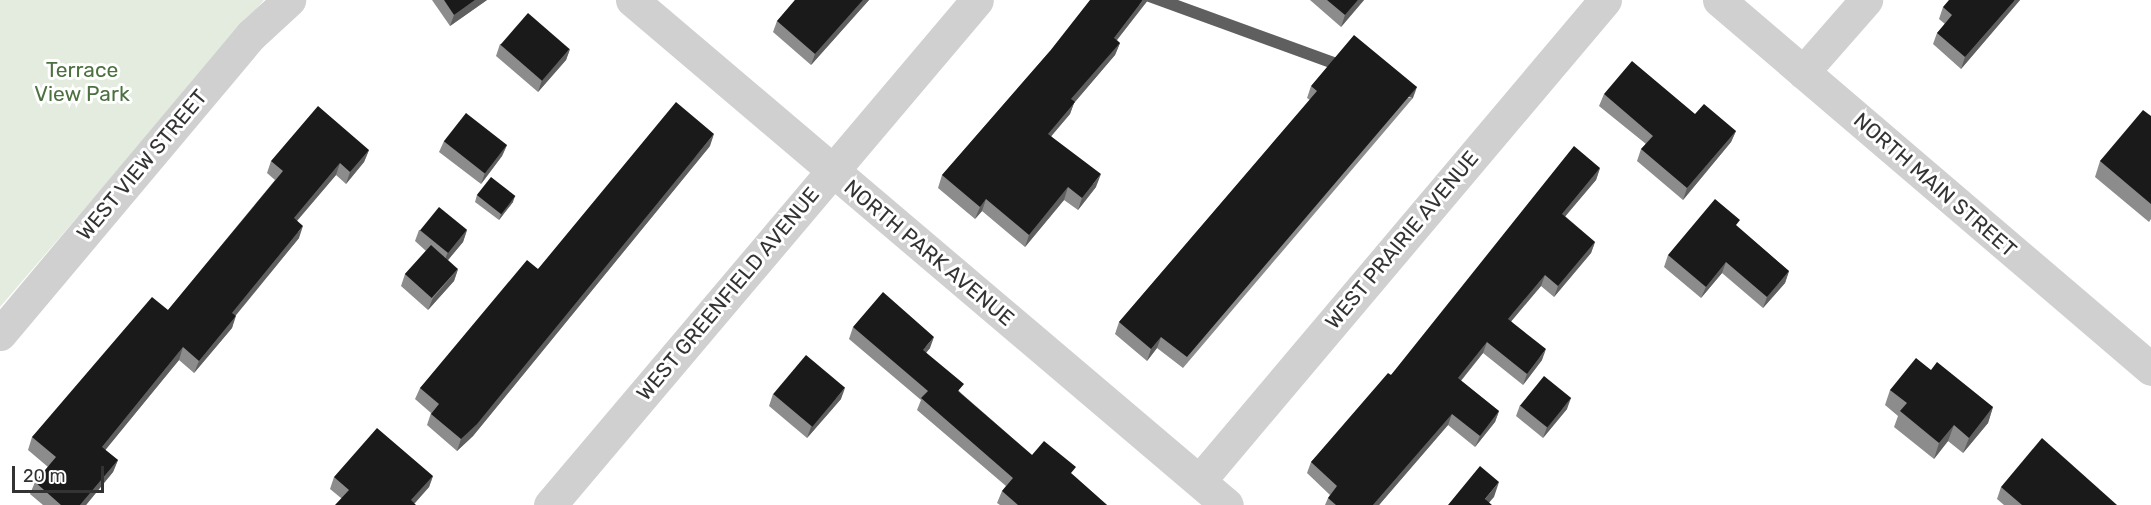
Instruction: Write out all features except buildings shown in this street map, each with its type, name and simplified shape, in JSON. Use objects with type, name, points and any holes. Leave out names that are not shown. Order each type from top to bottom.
[{"type":"street","name":"WEST VIEW STREET","points":[[0,334],[251,35],[289,0]]},
{"type":"street","name":"NORTH PARK AVENUE","points":[[632,0],[1227,505]]},
{"type":"street","name":"WEST GREENFIELD AVENUE","points":[[550,505],[977,0]]},
{"type":"street","name":"WEST PRAIRIE AVENUE","points":[[1200,480],[1605,0]]},
{"type":"street","name":"NORTH MAIN STREET","points":[[1719,0],[2151,369]]},
{"type":"street","points":[[1803,72],[1866,0]]},
{"type":"green space","name":"Terrace View Park","points":[[0,0],[264,0],[0,307]]}]
